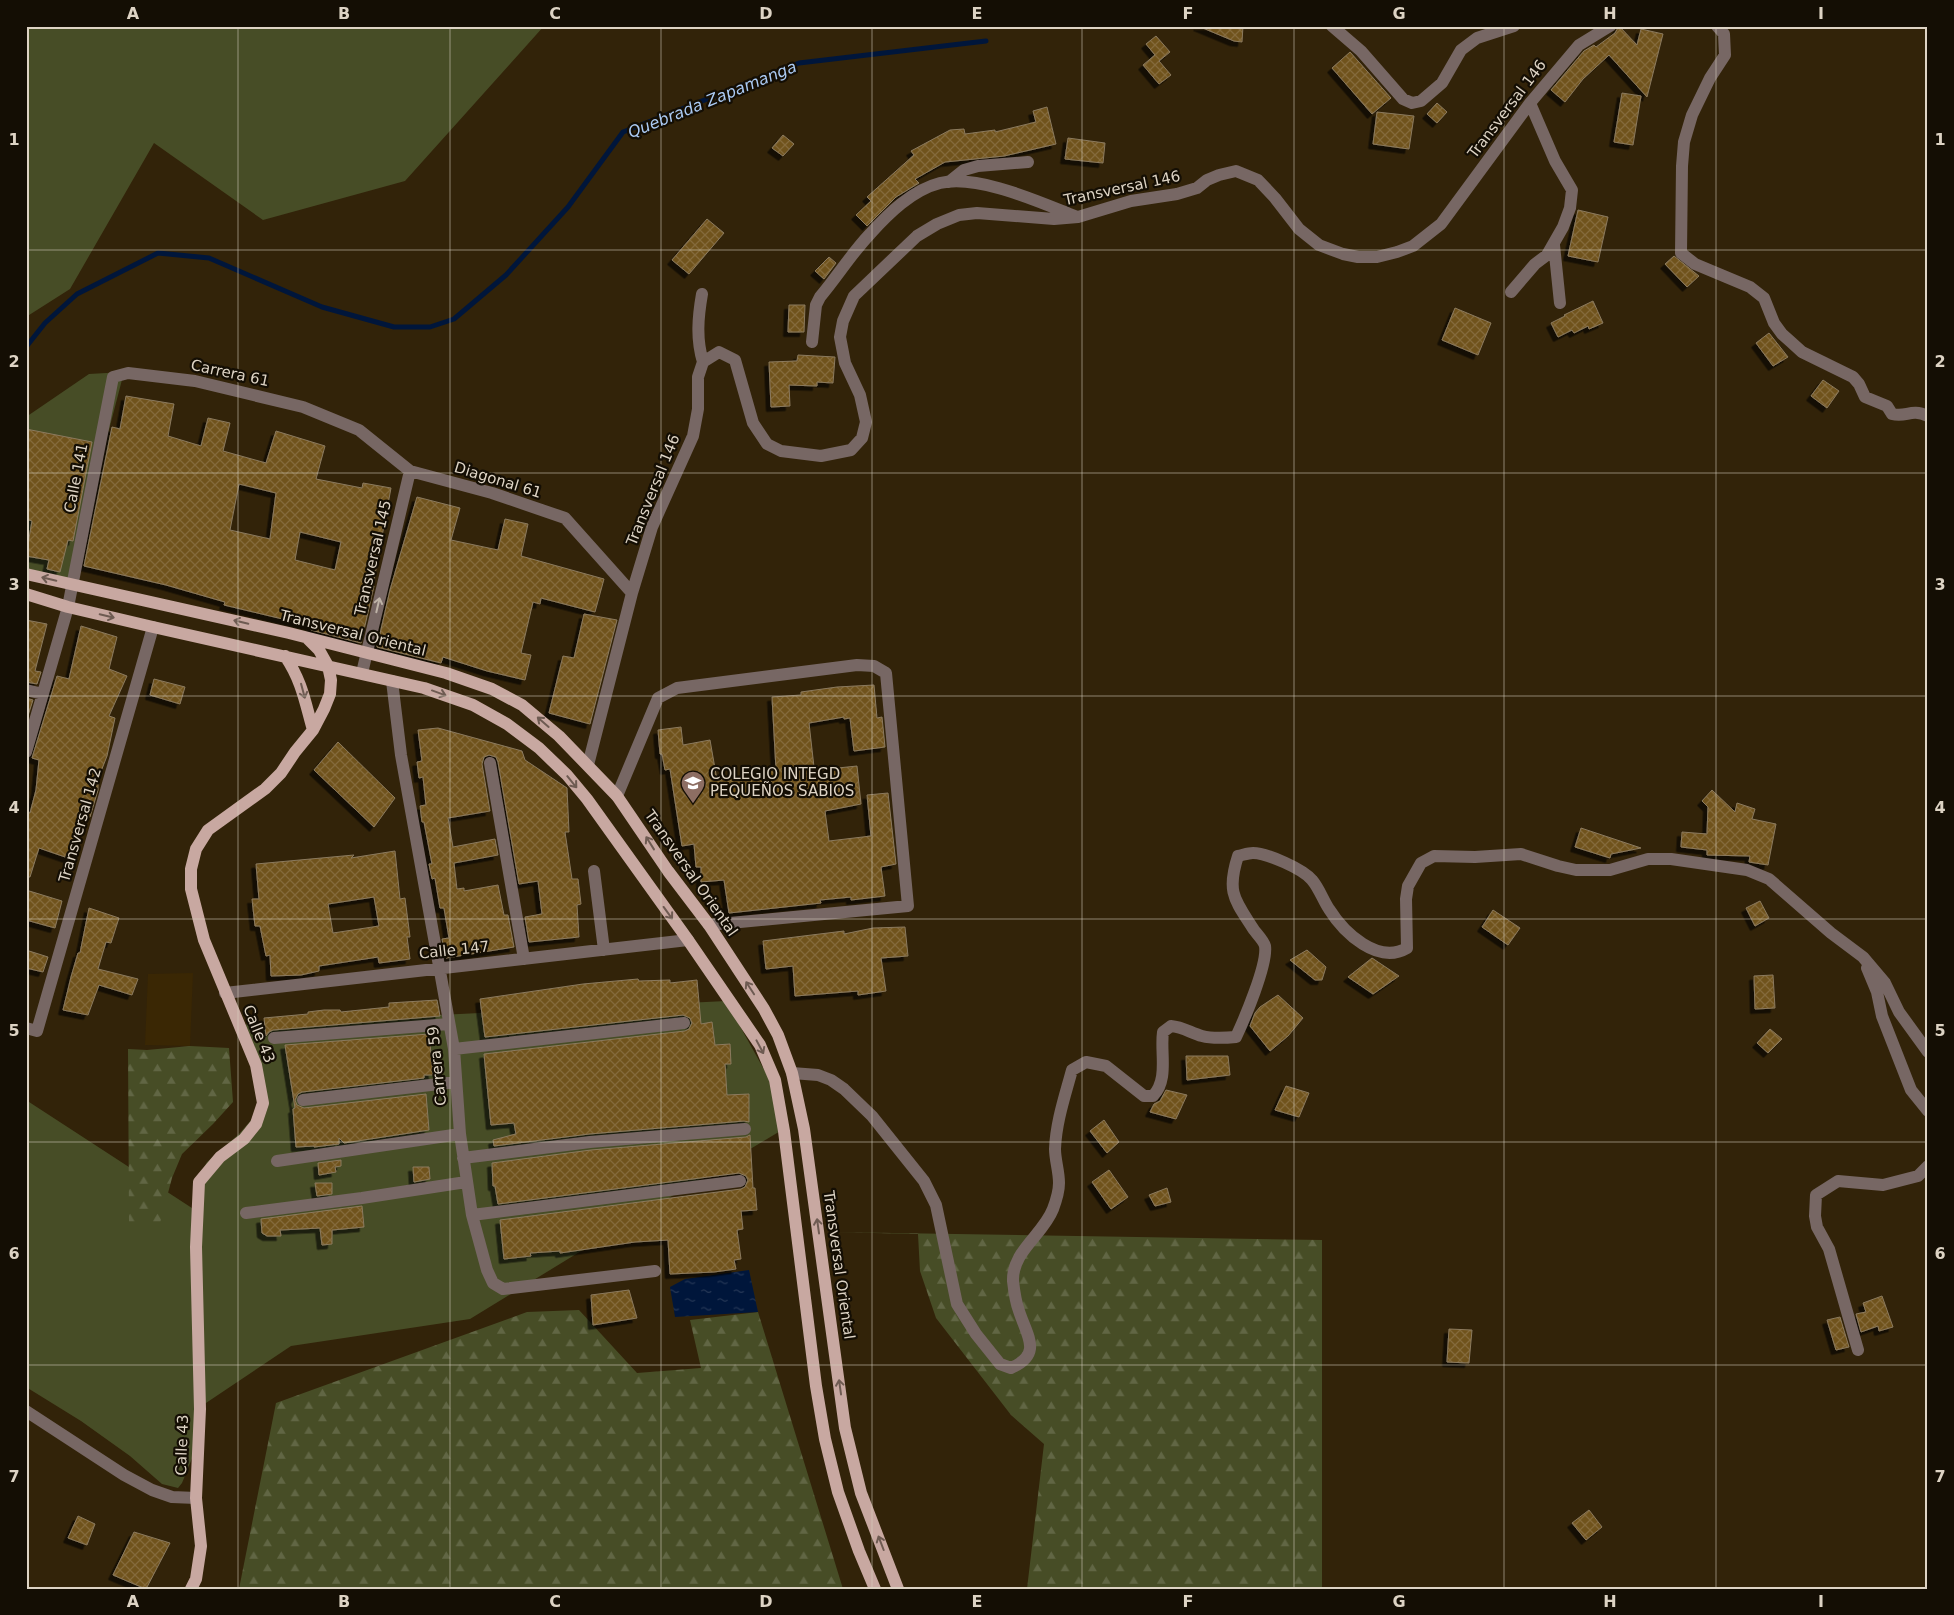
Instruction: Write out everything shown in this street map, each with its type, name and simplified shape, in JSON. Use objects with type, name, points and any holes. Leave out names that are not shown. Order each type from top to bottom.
[{"type":"main road","name":"Transversal Oriental","points":[[26,574],[141,598],[367,653],[446,674],[500,693],[522,705],[559,736],[617,796],[668,871],[709,925],[764,1009],[778,1035],[792,1073],[804,1130],[846,1428],[861,1493],[898,1589]]},
{"type":"main road","points":[[26,594],[68,607],[424,688],[473,706],[507,724],[539,748],[567,775],[587,799],[688,940],[760,1045],[774,1080],[784,1131],[816,1386],[825,1439],[841,1500],[875,1589]]},
{"type":"main road","name":"Calle 43","points":[[191,1589],[196,1579],[202,1546],[196,1498],[200,1408],[196,1247],[199,1182],[220,1157],[244,1138],[256,1124],[263,1103],[256,1066],[204,940],[192,889],[191,869],[196,849],[208,830],[265,789],[282,773],[295,752],[313,730],[330,694],[331,680],[328,666],[319,650],[307,638]]},
{"type":"main road","points":[[285,656],[303,688],[313,730]]},
{"type":"street","points":[[1332,26],[1361,51],[1403,99],[1412,103],[1420,101],[1442,83],[1461,50],[1477,38],[1514,26]]},
{"type":"street","name":"Transversal 146","points":[[588,765],[632,593],[652,527],[693,436],[698,408],[698,376],[703,362],[719,352],[735,360],[753,423],[767,444],[781,451],[821,456],[851,450],[862,438],[866,422],[860,395],[846,363],[840,337],[842,321],[854,296],[917,236],[937,224],[959,215],[977,212],[1041,218],[1078,217],[1131,201],[1177,194],[1197,188],[1207,180],[1236,171],[1258,180],[1300,229],[1319,245],[1343,254],[1358,257],[1397,252],[1413,246],[1441,224],[1530,103],[1578,45],[1610,26]]},
{"type":"street","points":[[1717,26],[1724,34],[1724,55],[1710,78],[1692,115],[1684,142],[1681,253],[1695,264],[1750,287],[1764,298],[1770,315],[1782,334],[1802,352],[1853,377],[1859,384],[1865,397],[1887,406],[1892,414],[1900,416],[1918,412],[1928,416]]},
{"type":"street","points":[[1511,292],[1535,264],[1547,255],[1554,245],[1570,208],[1572,190],[1554,162],[1530,103]]},
{"type":"street","points":[[949,182],[964,170],[978,166],[1028,162]]},
{"type":"street","points":[[812,342],[816,305],[820,297],[869,234],[909,197],[939,183],[963,181],[996,188],[1078,217]]},
{"type":"street","points":[[1554,245],[1560,303]]},
{"type":"street","points":[[702,294],[698,316],[698,335],[699,350],[703,362]]},
{"type":"street","name":"Carrera 61","points":[[113,377],[128,373],[195,381],[287,403],[337,421]]},
{"type":"street","name":"Calle 141","points":[[26,752],[68,607],[113,377]]},
{"type":"street","name":"Diagonal 61","points":[[337,421],[359,430],[410,471],[492,493],[565,518],[632,593]]},
{"type":"street","name":"Transversal 145","points":[[362,674],[410,471]]},
{"type":"street","name":"Transversal 142","points":[[32,1030],[153,627]]},
{"type":"street","points":[[617,796],[658,698],[677,688],[857,665],[874,666],[886,673],[908,906],[709,925]]},
{"type":"street","name":"Carrera 59","points":[[392,681],[401,755],[438,969],[454,1049],[460,1134],[466,1182],[472,1215],[487,1270],[493,1283],[503,1288],[655,1271]]},
{"type":"street","points":[[26,690],[43,694]]},
{"type":"street","points":[[490,763],[524,959]]},
{"type":"street","points":[[792,1073],[818,1075],[831,1080],[844,1089],[872,1116],[924,1181],[936,1205],[957,1304],[976,1334],[1000,1364],[1011,1368],[1022,1363],[1030,1353],[1031,1344],[1018,1310],[1013,1280],[1018,1260],[1053,1210],[1059,1184],[1055,1150],[1057,1124],[1072,1070],[1086,1062],[1106,1066],[1144,1096],[1153,1096],[1159,1090],[1163,1077],[1162,1044],[1164,1032],[1171,1026],[1182,1027],[1203,1036],[1221,1039],[1236,1037],[1248,1010],[1263,961],[1265,946],[1233,896],[1232,873],[1238,856],[1254,853],[1300,870],[1312,880],[1330,911],[1360,942],[1377,951],[1393,953],[1407,948],[1406,899],[1408,886],[1421,863],[1434,856],[1475,857],[1521,854],[1576,870],[1610,870],[1648,859],[1671,859],[1747,870],[1769,879],[1831,933],[1864,957],[1885,983],[1899,1012],[1928,1052]]},
{"type":"street","points":[[594,871],[604,950]]},
{"type":"street","name":"Calle 147","points":[[225,993],[688,940]]},
{"type":"street","points":[[1864,957],[1877,992],[1882,1016],[1900,1064],[1911,1090],[1928,1111]]},
{"type":"street","points":[[454,1049],[684,1023]]},
{"type":"street","points":[[274,1038],[450,1024]]},
{"type":"street","points":[[304,1100],[456,1082]]},
{"type":"street","points":[[463,1158],[590,1142],[745,1129]]},
{"type":"street","points":[[277,1161],[460,1134]]},
{"type":"street","points":[[1858,1350],[1829,1249],[1816,1227],[1814,1216],[1816,1195],[1838,1181],[1883,1185],[1918,1176],[1928,1166]]},
{"type":"street","points":[[472,1215],[740,1180]]},
{"type":"street","points":[[246,1213],[466,1182]]},
{"type":"street","points":[[26,1411],[124,1475],[152,1490],[172,1497],[196,1498]]},
{"type":"shaded area","points":[[193,973],[190,1046],[145,1045],[148,974]]},
{"type":"green space","points":[[26,26],[544,26],[405,181],[263,220],[154,143],[70,289],[26,317]]},
{"type":"green space","points":[[124,372],[70,580],[26,569],[26,417],[89,374]]},
{"type":"green space","points":[[726,1001],[771,1082],[782,1130],[470,1319],[291,1346],[203,1405],[202,1434],[182,1483],[178,1488],[162,1484],[130,1456],[81,1421],[26,1387],[26,1100],[195,1210],[196,1181],[207,1162],[239,1134],[252,1119],[260,1102],[257,1084],[236,1025]]},
{"type":"green space","points":[[190,1046],[229,1048],[233,1102],[182,1154],[172,1178],[160,1223],[129,1222],[128,1049],[147,1050]]},
{"type":"green space","points":[[830,1232],[1322,1240],[1322,1589],[1027,1589],[1044,1444],[1011,1415],[936,1318],[920,1271],[918,1234]]},
{"type":"green space","points":[[579,1310],[637,1373],[701,1368],[690,1320],[758,1312],[843,1589],[239,1589],[276,1403],[527,1312]]},
{"type":"water","points":[[749,1270],[758,1312],[675,1317],[670,1287],[685,1279]]},
{"type":"building","points":[[1198,26],[1243,26],[1242,42],[1234,41]]},
{"type":"building","points":[[1619,26],[1637,45],[1641,29],[1663,34],[1647,97],[1609,55],[1583,79],[1565,102],[1551,90],[1584,51],[1594,45],[1596,47],[1615,33]]},
{"type":"building","points":[[1156,36],[1170,52],[1159,61],[1171,75],[1159,84],[1143,65],[1155,55],[1146,44]]},
{"type":"building","points":[[1350,52],[1391,98],[1372,114],[1332,68]]},
{"type":"building","points":[[1622,93],[1641,96],[1633,145],[1614,142]]},
{"type":"building","points":[[1437,103],[1447,112],[1437,123],[1427,114]]},
{"type":"building","points":[[1047,107],[1056,144],[1004,156],[945,162],[915,179],[919,183],[896,197],[867,226],[856,215],[871,201],[867,197],[914,155],[911,151],[950,130],[964,129],[965,134],[995,130],[995,132],[1036,122],[1033,111]]},
{"type":"building","points":[[1377,112],[1414,116],[1409,149],[1373,144]]},
{"type":"building","points":[[783,135],[794,144],[783,156],[772,148]]},
{"type":"building","points":[[1068,138],[1105,143],[1103,163],[1065,159]]},
{"type":"building","points":[[1578,210],[1608,217],[1598,262],[1568,256]]},
{"type":"building","points":[[707,219],[724,233],[689,274],[672,260]]},
{"type":"building","points":[[1674,256],[1699,276],[1687,287],[1665,264]]},
{"type":"building","points":[[829,257],[836,263],[824,279],[815,271]]},
{"type":"building","points":[[1593,301],[1603,323],[1589,329],[1588,326],[1574,333],[1572,330],[1558,337],[1551,323]]},
{"type":"building","points":[[789,305],[805,305],[804,332],[788,332]]},
{"type":"building","points":[[1455,308],[1491,323],[1478,355],[1442,340]]},
{"type":"building","points":[[1769,333],[1788,357],[1773,366],[1756,343]]},
{"type":"building","points":[[798,355],[835,357],[833,383],[817,382],[817,386],[789,385],[790,406],[771,407],[769,362],[797,361]]},
{"type":"building","points":[[1823,380],[1839,391],[1827,408],[1811,396]]},
{"type":"building","points":[[126,396],[174,404],[168,436],[201,446],[208,418],[230,423],[223,451],[266,463],[276,431],[325,446],[316,479],[362,488],[363,483],[391,488],[374,586],[361,643],[311,630],[312,626],[224,605],[225,602],[166,585],[84,566],[112,427],[120,429]],"holes":[[[239,484],[276,493],[270,539],[230,530]],[[300,532],[341,542],[335,570],[295,560]]]},
{"type":"building","points":[[26,429],[92,442],[73,541],[68,540],[60,572],[47,569],[49,560],[26,556],[32,521],[26,519]]},
{"type":"building","points":[[417,497],[460,508],[451,540],[498,550],[505,519],[528,524],[521,556],[604,579],[595,612],[541,598],[540,604],[533,602],[521,653],[531,655],[525,680],[487,671],[443,657],[441,663],[377,647],[390,590]]},
{"type":"building","points":[[584,614],[617,620],[590,724],[549,713],[563,656],[574,658]]},
{"type":"building","points":[[26,620],[47,624],[35,671],[41,672],[37,684],[26,682]]},
{"type":"building","points":[[81,626],[117,637],[109,669],[127,676],[109,716],[115,718],[107,756],[98,779],[98,790],[90,817],[85,817],[74,860],[39,848],[30,877],[26,877],[26,812],[30,813],[36,790],[39,760],[32,758],[57,676],[69,679]]},
{"type":"building","points":[[154,679],[185,687],[180,704],[150,695]]},
{"type":"building","points":[[874,685],[877,718],[882,717],[885,747],[854,751],[850,718],[844,719],[844,717],[809,723],[814,767],[818,767],[819,770],[857,766],[861,804],[825,811],[829,841],[871,836],[867,795],[888,793],[896,864],[881,867],[885,896],[851,900],[851,897],[820,900],[821,903],[729,913],[724,880],[701,882],[701,867],[696,867],[694,844],[682,846],[670,769],[665,770],[662,754],[660,754],[658,730],[681,727],[683,745],[710,740],[717,780],[768,773],[768,770],[776,769],[772,697],[801,695],[801,692],[837,687]]},
{"type":"building","points":[[26,698],[33,700],[26,722]]},
{"type":"building","points":[[438,728],[522,751],[525,760],[567,788],[569,832],[565,832],[572,879],[578,879],[581,904],[577,905],[579,937],[529,942],[525,917],[542,914],[538,881],[519,884],[498,762],[496,757],[489,755],[484,757],[482,764],[490,811],[448,818],[453,847],[495,839],[498,855],[454,863],[457,889],[464,888],[464,891],[498,885],[504,915],[508,915],[514,947],[446,958],[442,939],[449,938],[444,908],[440,908],[435,878],[432,879],[429,864],[432,864],[420,806],[426,805],[423,777],[419,778],[417,762],[422,761],[418,730]]},
{"type":"building","points":[[338,742],[395,798],[374,827],[314,770]]},
{"type":"building","points":[[1712,790],[1735,812],[1737,803],[1755,809],[1752,819],[1776,824],[1768,865],[1749,862],[1750,856],[1707,855],[1707,850],[1681,847],[1682,832],[1707,834],[1708,807],[1702,801]]},
{"type":"building","points":[[1581,828],[1641,848],[1611,854],[1610,858],[1575,847]]},
{"type":"building","points":[[395,851],[400,899],[405,898],[410,937],[407,937],[410,959],[379,963],[378,957],[319,966],[319,971],[301,975],[271,976],[270,955],[266,956],[260,926],[255,926],[252,899],[259,899],[256,864],[354,855],[351,858]],"holes":[[[374,897],[379,926],[333,933],[328,904]]]},
{"type":"building","points":[[26,890],[62,901],[55,928],[26,920]]},
{"type":"building","points":[[1760,901],[1769,918],[1755,926],[1746,908]]},
{"type":"building","points":[[89,908],[119,918],[111,943],[106,942],[98,969],[138,979],[132,995],[99,985],[88,1015],[63,1010],[78,953],[80,953]]},
{"type":"building","points":[[1493,910],[1520,928],[1508,945],[1482,927]]},
{"type":"building","points":[[905,927],[908,956],[881,958],[886,991],[858,995],[858,991],[795,996],[793,966],[766,969],[763,941],[844,931],[844,934],[873,928]]},
{"type":"building","points":[[26,950],[48,957],[43,972],[26,968]]},
{"type":"building","points":[[1307,950],[1326,967],[1322,980],[1315,980],[1290,960]]},
{"type":"building","points":[[1372,958],[1399,976],[1373,994],[1348,977]]},
{"type":"building","points":[[1773,975],[1775,1008],[1755,1009],[1754,976]]},
{"type":"building","points":[[638,979],[639,981],[670,980],[670,983],[697,980],[701,1024],[712,1022],[715,1045],[730,1044],[731,1064],[725,1064],[727,1095],[749,1094],[749,1122],[589,1134],[494,1146],[493,1140],[516,1134],[514,1123],[491,1125],[484,1054],[685,1031],[689,1029],[692,1023],[690,1018],[683,1015],[485,1037],[480,999],[583,984]]},
{"type":"building","points":[[1278,995],[1303,1018],[1288,1036],[1270,1051],[1250,1026],[1255,1013],[1260,1007]]},
{"type":"building","points":[[437,1000],[440,1016],[273,1030],[266,1036],[264,1018],[308,1014],[308,1012],[324,1010],[340,1010],[341,1012],[389,1007],[389,1003]]},
{"type":"building","points":[[1770,1029],[1782,1039],[1768,1053],[1757,1043]]},
{"type":"building","points":[[429,1034],[433,1075],[424,1075],[424,1078],[302,1092],[298,1094],[295,1100],[297,1105],[304,1108],[426,1094],[429,1130],[344,1143],[339,1138],[339,1144],[296,1147],[293,1109],[295,1108],[285,1045]]},
{"type":"building","points":[[1186,1056],[1228,1056],[1230,1075],[1187,1080]]},
{"type":"building","points":[[1286,1086],[1309,1093],[1299,1117],[1275,1110]]},
{"type":"building","points":[[1166,1090],[1187,1095],[1176,1119],[1150,1112],[1154,1104],[1160,1101]]},
{"type":"building","points":[[1104,1120],[1119,1142],[1107,1153],[1090,1131]]},
{"type":"building","points":[[750,1135],[753,1188],[755,1188],[757,1210],[741,1211],[743,1229],[737,1230],[741,1259],[734,1260],[736,1269],[670,1274],[668,1240],[635,1242],[560,1253],[560,1251],[530,1253],[531,1256],[504,1259],[500,1220],[741,1189],[745,1187],[748,1180],[746,1176],[739,1173],[498,1204],[495,1186],[493,1186],[492,1163],[591,1150],[746,1137]]},
{"type":"building","points":[[341,1160],[341,1166],[335,1167],[336,1172],[319,1175],[318,1163]]},
{"type":"building","points":[[413,1167],[429,1167],[430,1179],[414,1182]]},
{"type":"building","points":[[1109,1170],[1128,1197],[1111,1209],[1092,1182]]},
{"type":"building","points":[[315,1183],[332,1183],[332,1194],[317,1196]]},
{"type":"building","points":[[1167,1188],[1171,1202],[1155,1206],[1149,1195]]},
{"type":"building","points":[[362,1206],[364,1227],[332,1230],[332,1244],[322,1245],[320,1228],[280,1230],[281,1236],[267,1236],[262,1233],[261,1219]]},
{"type":"building","points":[[629,1290],[637,1318],[593,1325],[591,1295]]},
{"type":"building","points":[[1882,1296],[1893,1327],[1879,1331],[1878,1326],[1861,1332],[1856,1314],[1866,1312],[1863,1303]]},
{"type":"building","points":[[1840,1317],[1849,1347],[1836,1350],[1827,1320]]},
{"type":"building","points":[[1449,1329],[1472,1330],[1469,1363],[1447,1362]]},
{"type":"building","points":[[1589,1510],[1602,1527],[1586,1540],[1572,1523]]},
{"type":"building","points":[[78,1516],[95,1524],[87,1545],[68,1538]]},
{"type":"building","points":[[134,1532],[170,1543],[146,1589],[113,1575]]},
{"type":"waterway","name":"Quebrada Zapamanga","points":[[26,347],[45,323],[77,294],[158,253],[209,258],[322,307],[394,327],[430,327],[454,319],[506,275],[568,207],[623,132],[799,63],[986,41]]},
{"type":"place","name":"COLEGIO INTEGD PEQUEÑOS SABIOS","points":[[693,804]]}]
